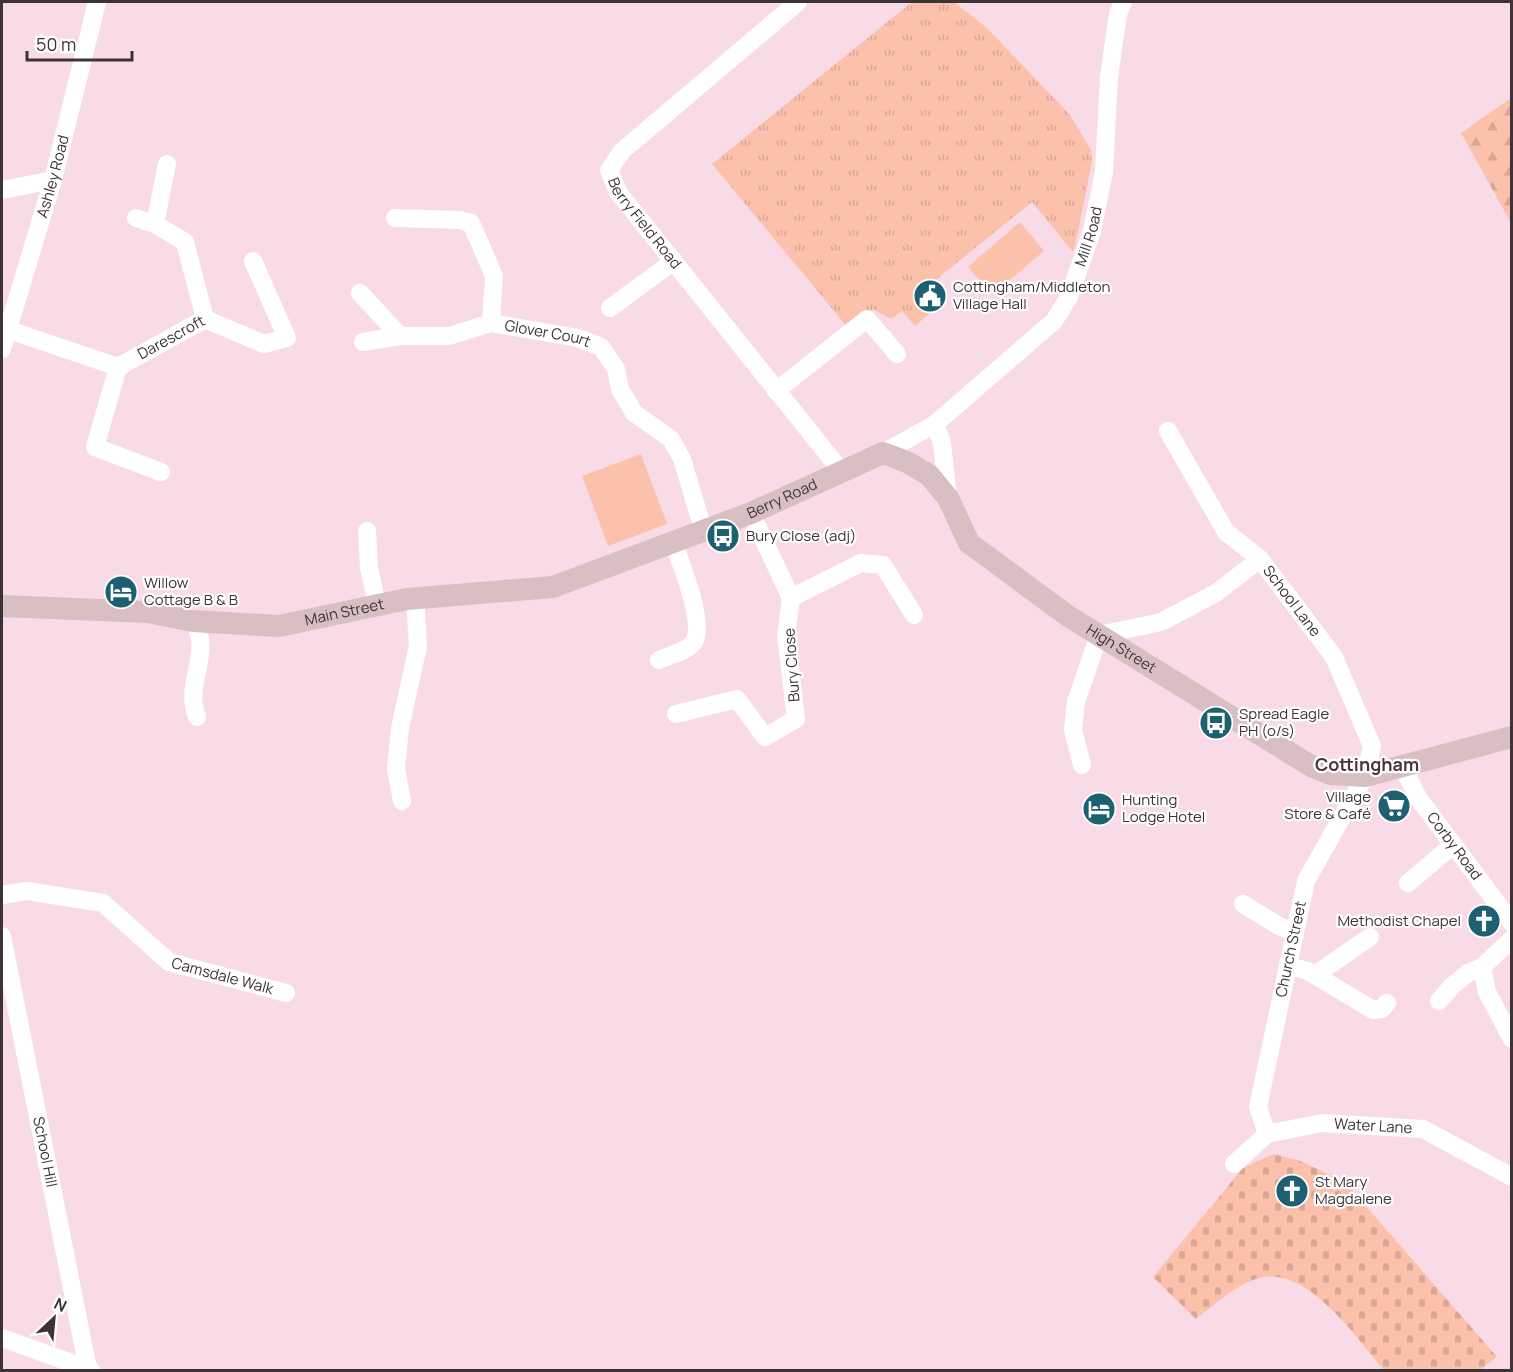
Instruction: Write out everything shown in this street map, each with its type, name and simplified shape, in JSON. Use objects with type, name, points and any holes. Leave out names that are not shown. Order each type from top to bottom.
[{"type":"main road","name":"Berry Road","points":[[676,540],[751,513],[883,453]]},
{"type":"main road","name":"High Street","points":[[883,453],[907,462],[929,475],[948,498],[969,543],[1068,616],[1311,766],[1331,774],[1365,776],[1512,737]]},
{"type":"main road","name":"Main Street","points":[[2,606],[148,612],[193,621],[279,626],[376,604],[415,598],[553,587],[676,540]]},
{"type":"street","name":"Ashley Road","points":[[2,349],[53,180],[97,2]]},
{"type":"street","name":"Berry Field Road","points":[[798,2],[622,151],[609,170],[618,192],[842,472]]},
{"type":"street","name":"Mill Road","points":[[883,453],[935,424],[1053,321],[1069,297],[1092,231],[1104,172],[1109,77],[1118,14],[1123,2]]},
{"type":"street","points":[[155,224],[167,164]]},
{"type":"street","points":[[2,190],[53,180]]},
{"type":"street","points":[[136,218],[155,224],[185,242],[205,319]]},
{"type":"street","name":"Glover Court","points":[[395,218],[460,220],[471,223],[494,276],[491,323]]},
{"type":"street","name":"Darescroft","points":[[9,330],[118,367],[205,319],[264,344],[287,339],[253,261]]},
{"type":"street","points":[[610,308],[674,261]]},
{"type":"street","points":[[360,293],[400,336]]},
{"type":"street","points":[[776,391],[867,319],[897,354]]},
{"type":"street","name":"Glover Court","points":[[363,342],[400,336],[448,336],[491,323],[578,338],[601,347],[616,369],[620,389],[634,413],[671,439],[682,459],[703,529]]},
{"type":"street","points":[[118,367],[95,447],[161,472]]},
{"type":"street","points":[[935,424],[942,443],[948,498]]},
{"type":"street","points":[[1168,431],[1226,532],[1260,559]]},
{"type":"street","points":[[751,513],[791,598],[861,563],[884,565],[914,615]]},
{"type":"street","points":[[367,531],[369,568],[376,604]]},
{"type":"street","points":[[659,660],[688,648],[694,640],[696,630],[690,589],[676,540]]},
{"type":"street","name":"School Lane","points":[[1099,635],[1161,622],[1216,593],[1260,559],[1334,657],[1372,746],[1365,776]]},
{"type":"street","points":[[402,801],[396,769],[400,728],[418,646],[415,598]]},
{"type":"street","name":"Bury Close","points":[[676,714],[737,699],[765,737],[796,719],[786,635],[791,598]]},
{"type":"street","points":[[193,621],[201,633],[202,648],[193,695],[197,717]]},
{"type":"street","points":[[1082,765],[1073,730],[1076,702],[1099,635]]},
{"type":"street","name":"Corby Road","points":[[1402,766],[1419,799],[1512,923]]},
{"type":"street","name":"Church Street","points":[[1268,1134],[1258,1107],[1306,881],[1365,776]]},
{"type":"street","points":[[1408,883],[1453,845]]},
{"type":"street","name":"Camsdale Walk","points":[[2,895],[27,891],[103,903],[169,962],[286,993]]},
{"type":"street","points":[[1243,904],[1295,933]]},
{"type":"street","name":"School Hill","points":[[2,936],[89,1370]]},
{"type":"street","points":[[1315,975],[1370,937]]},
{"type":"street","points":[[1439,1000],[1468,973],[1482,967],[1512,939]]},
{"type":"street","points":[[1288,966],[1299,966],[1373,1010],[1382,1009],[1387,1004]]},
{"type":"street","points":[[1482,967],[1487,992],[1512,1039]]},
{"type":"street","name":"Water Lane","points":[[1234,1164],[1268,1134],[1322,1123],[1423,1129],[1512,1177]]},
{"type":"street","points":[[2,1338],[89,1370]]},
{"type":"green space","points":[[912,2],[954,2],[987,28],[1070,115],[1091,150],[1092,162],[1073,252],[1032,202],[916,296],[931,312],[915,326],[902,311],[891,319],[873,309],[849,329],[712,164]]},
{"type":"green space","points":[[1511,98],[1511,223],[1461,133]]},
{"type":"green space","points":[[1020,222],[1044,251],[992,295],[968,267]]},
{"type":"green space","points":[[641,454],[667,524],[608,546],[582,476]]},
{"type":"green space","points":[[1273,1154],[1298,1160],[1345,1182],[1497,1357],[1480,1370],[1384,1370],[1327,1305],[1291,1281],[1272,1277],[1253,1280],[1237,1288],[1196,1319],[1153,1277],[1243,1168]]},
{"type":"place","name":"Cottingham/Middleton Village Hall","points":[[930,296]]},
{"type":"place","name":"Bury Close (adj)","points":[[723,536]]},
{"type":"place","name":"Willow Cottage B & B","points":[[121,592]]},
{"type":"place","name":"Spread Eagle PH (o/s)","points":[[1216,723]]},
{"type":"place","name":"Village Store & Café","points":[[1394,806]]},
{"type":"place","name":"Hunting Lodge Hotel","points":[[1099,809]]},
{"type":"place","name":"Methodist Chapel","points":[[1484,921]]},
{"type":"place","name":"St Mary Magdalene","points":[[1292,1191]]},
{"type":"district","name":"Cottingham","points":[[1367,765]]}]
